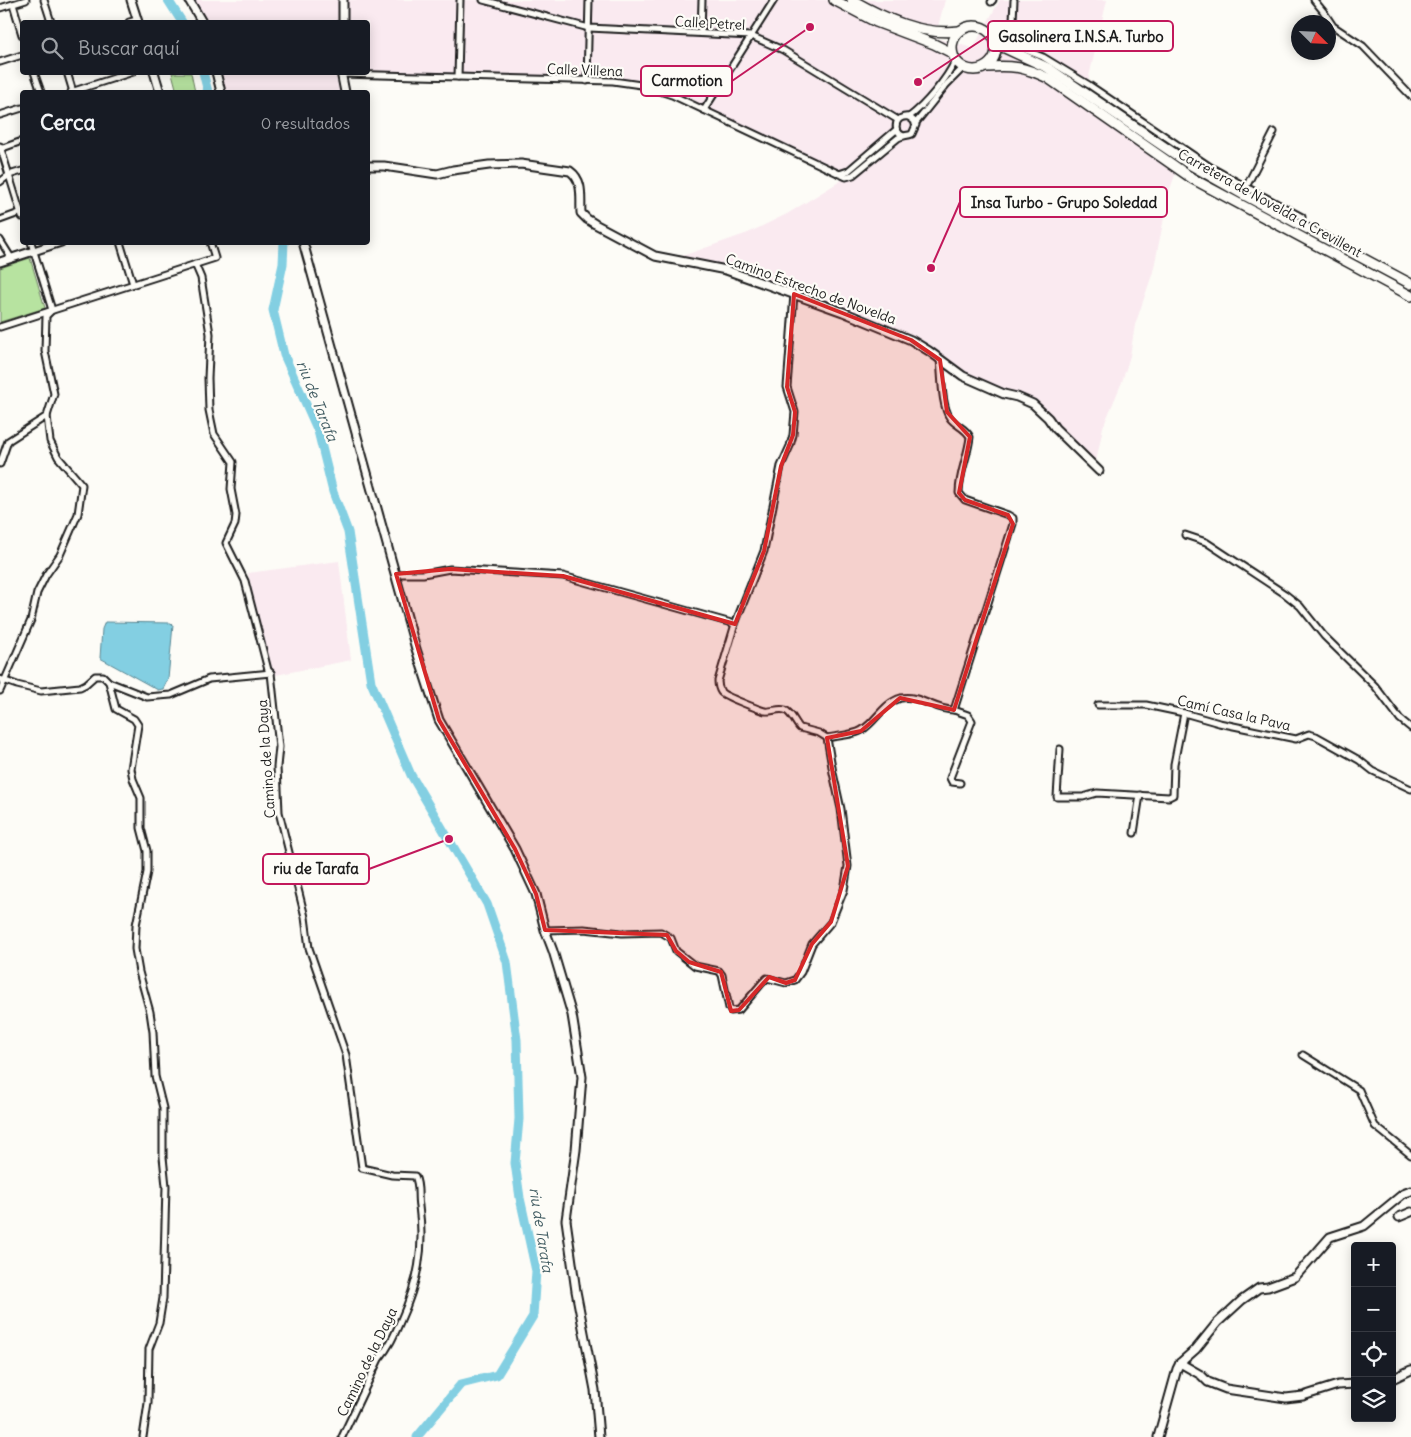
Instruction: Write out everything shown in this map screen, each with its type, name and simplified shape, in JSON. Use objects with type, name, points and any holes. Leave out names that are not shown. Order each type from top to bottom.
[{"type":"highway","points":[[834,0],[876,22],[934,44],[953,57],[963,68],[971,71],[987,66],[994,57],[996,44],[992,35],[983,28],[972,26],[959,31],[947,32],[918,28],[888,18],[852,0]]},
{"type":"highway","points":[[953,57],[952,41],[959,31]]},
{"type":"highway","name":"Carretera de Novelda a Crevillent","points":[[996,44],[1048,68],[1191,164],[1246,196],[1411,284]]},
{"type":"highway","name":"Carretera de Novelda a Crevillent","points":[[987,66],[1024,68],[1048,78],[1193,179],[1411,296]]},
{"type":"street","points":[[0,8],[14,2],[26,0]]},
{"type":"street","points":[[44,0],[50,20]]},
{"type":"street","points":[[131,0],[138,20]]},
{"type":"street","points":[[190,0],[202,20]]},
{"type":"street","points":[[342,20],[343,0]]},
{"type":"street","points":[[458,77],[460,0]]},
{"type":"street","name":"Calle Petrel","points":[[483,0],[589,28],[751,36],[783,50],[898,120]]},
{"type":"street","points":[[587,81],[589,0]]},
{"type":"street","points":[[702,0],[702,33]]},
{"type":"street","points":[[704,110],[774,0]]},
{"type":"street","points":[[1014,0],[1012,41],[1018,47],[1043,57],[1089,85],[1212,168],[1302,217]]},
{"type":"street","points":[[1314,0],[1333,26],[1363,46],[1411,95]]},
{"type":"street","points":[[14,2],[20,28]]},
{"type":"street","points":[[0,62],[20,56]]},
{"type":"street","points":[[838,174],[848,171],[896,130],[898,120],[902,116],[909,116],[942,82],[953,57]]},
{"type":"street","points":[[915,124],[947,84],[963,68]]},
{"type":"street","name":"Calle Villena","points":[[370,74],[587,81],[641,85],[672,95],[838,174]]},
{"type":"street","points":[[35,75],[39,90]]},
{"type":"street","points":[[68,75],[72,90]]},
{"type":"street","points":[[78,90],[124,75]]},
{"type":"street","points":[[155,75],[159,90]]},
{"type":"street","points":[[218,75],[222,90]]},
{"type":"street","points":[[342,75],[344,90]]},
{"type":"street","points":[[0,115],[20,109]]},
{"type":"street","points":[[838,174],[851,177],[903,136],[912,134],[915,130],[915,124],[909,116]]},
{"type":"street","points":[[896,130],[903,136]]},
{"type":"street","points":[[1246,186],[1274,132]]},
{"type":"street","points":[[20,142],[0,148],[20,208]]},
{"type":"street","name":"Camino Estrecho de Novelda","points":[[370,166],[384,166],[437,174],[489,165],[521,164],[570,171],[579,181],[581,213],[595,224],[654,256],[726,270],[843,312],[911,340],[963,376],[1033,404],[1048,418],[1054,428],[1099,471]]},
{"type":"street","points":[[0,182],[9,175],[20,172]]},
{"type":"street","points":[[0,220],[20,215]]},
{"type":"street","points":[[0,240],[10,256]]},
{"type":"street","points":[[121,245],[133,284]]},
{"type":"street","points":[[0,327],[215,258],[211,245]]},
{"type":"street","points":[[304,245],[416,649],[439,720],[515,848],[536,894],[545,930],[572,1015],[582,1078],[576,1150],[566,1220],[576,1291],[595,1390],[599,1437]]},
{"type":"street","points":[[0,260],[32,247]]},
{"type":"street","points":[[0,260],[32,247]]},
{"type":"street","points":[[32,247],[52,310]]},
{"type":"street","name":"Camino de la Daya","points":[[195,264],[201,278],[210,334],[209,410],[214,434],[232,462],[231,489],[236,515],[235,524],[226,544],[245,581],[268,670],[271,674],[279,747],[277,767],[279,812],[305,917],[309,948],[346,1055],[362,1168],[392,1175],[414,1176],[418,1182],[422,1220],[420,1267],[407,1306],[388,1348],[379,1359],[342,1437]]},
{"type":"street","points":[[545,930],[584,929],[622,933],[661,932],[671,938],[676,951],[695,966],[719,971],[722,975],[729,1008],[731,1011],[739,1010],[767,978],[786,983],[795,980],[801,972],[812,944],[831,922],[844,890],[848,866],[842,809],[832,773],[827,738],[820,733],[800,728],[786,710],[768,711],[756,709],[721,692],[718,688],[718,681],[735,624],[764,551],[781,466],[793,435],[795,412],[787,386],[794,294]]},
{"type":"street","points":[[0,691],[2,680],[31,620],[37,593],[46,575],[60,555],[78,514],[82,486],[58,456],[50,440],[47,416],[54,394],[45,352],[46,316],[52,310]]},
{"type":"street","points":[[940,360],[947,412],[954,423],[965,430],[970,437],[960,475],[960,493],[965,500],[1013,518],[1013,524],[954,710]]},
{"type":"street","points":[[0,464],[8,441],[47,416]]},
{"type":"street","points":[[1185,535],[1206,542],[1300,606],[1324,636],[1375,686],[1400,719],[1411,728]]},
{"type":"street","points":[[396,574],[423,574],[450,569],[563,576],[648,602],[735,624]]},
{"type":"street","points":[[2,680],[41,691],[80,687],[95,676],[103,676],[109,682],[147,697],[171,695],[208,679],[271,674]]},
{"type":"street","points":[[109,682],[116,709],[134,719],[138,725],[131,769],[141,798],[141,828],[147,851],[147,865],[136,925],[134,949],[150,1012],[155,1076],[163,1108],[163,1157],[166,1186],[163,1298],[159,1323],[149,1349],[148,1403],[143,1437]]},
{"type":"street","points":[[827,738],[861,731],[884,708],[900,698],[913,698],[938,708],[954,710],[968,715],[972,721],[950,778],[952,782],[960,783]]},
{"type":"street","name":"Camí Casa la Pava","points":[[1098,705],[1146,705],[1184,712],[1219,723],[1296,739],[1310,734],[1358,760],[1373,771],[1411,789]]},
{"type":"street","points":[[1060,749],[1057,797],[1083,796],[1097,793],[1173,796],[1174,764],[1184,712]]},
{"type":"street","points":[[1134,833],[1140,795]]},
{"type":"street","points":[[1303,1055],[1359,1090],[1375,1126],[1411,1155]]},
{"type":"street","points":[[1158,1437],[1180,1363],[1196,1349],[1218,1323],[1242,1300],[1260,1288],[1295,1277],[1330,1237],[1364,1226],[1403,1194],[1411,1191]]},
{"type":"street","points":[[1399,1217],[1411,1212]]},
{"type":"street","points":[[1180,1363],[1201,1375],[1208,1382],[1226,1389],[1286,1398],[1304,1396],[1338,1385],[1351,1384]]},
{"type":"street","points":[[1394,1377],[1411,1370]]},
{"type":"highlighted area","points":[[794,294],[911,340],[940,360],[947,412],[970,437],[959,493],[965,500],[1008,515],[1013,524],[954,710],[900,698],[861,731],[827,738],[848,866],[831,922],[812,944],[795,980],[786,983],[769,977],[739,1010],[731,1011],[721,972],[689,962],[676,951],[667,935],[545,930],[536,894],[515,849],[439,720],[396,574],[450,569],[563,576],[735,624],[764,551],[781,466],[793,435],[795,412],[787,387]]},
{"type":"shaded area","points":[[187,0],[945,0],[935,38],[973,48],[1000,0],[1107,0],[1088,81],[1185,147],[1170,189],[1153,272],[1135,325],[1130,356],[1122,382],[1103,427],[1095,467],[1033,404],[963,376],[911,340],[726,270],[681,262],[682,256],[748,233],[787,214],[842,180],[838,174],[672,95],[629,83],[370,75],[370,20],[198,20]]},
{"type":"shaded area","points":[[215,75],[342,75],[345,90],[218,90]]},
{"type":"shaded area","points":[[339,561],[351,660],[276,675],[268,661],[248,573]]},
{"type":"green space","points":[[173,75],[191,75],[195,90],[176,90]]},
{"type":"green space","points":[[30,258],[45,308],[0,322],[0,268]]},
{"type":"water","points":[[105,622],[171,623],[173,625],[168,679],[163,689],[158,690],[100,658],[102,629]]},
{"type":"waterway","name":"riu de Tarafa","points":[[168,0],[181,20]]},
{"type":"waterway","name":"riu de Tarafa","points":[[204,75],[208,90]]},
{"type":"waterway","name":"riu de Tarafa","points":[[284,245],[283,264],[273,310],[284,355],[318,431],[333,492],[348,532],[371,682],[411,775],[487,904],[507,962],[517,1040],[519,1119],[515,1163],[520,1198],[536,1271],[533,1316],[497,1375],[461,1384],[417,1437]]},
{"type":"place","name":"Carmotion","points":[[810,27]]},
{"type":"place","name":"Gasolinera I.N.S.A. Turbo","points":[[918,82]]},
{"type":"place","name":"Insa Turbo - Grupo Soledad","points":[[931,268]]},
{"type":"place","name":"riu de Tarafa","points":[[449,839]]}]
